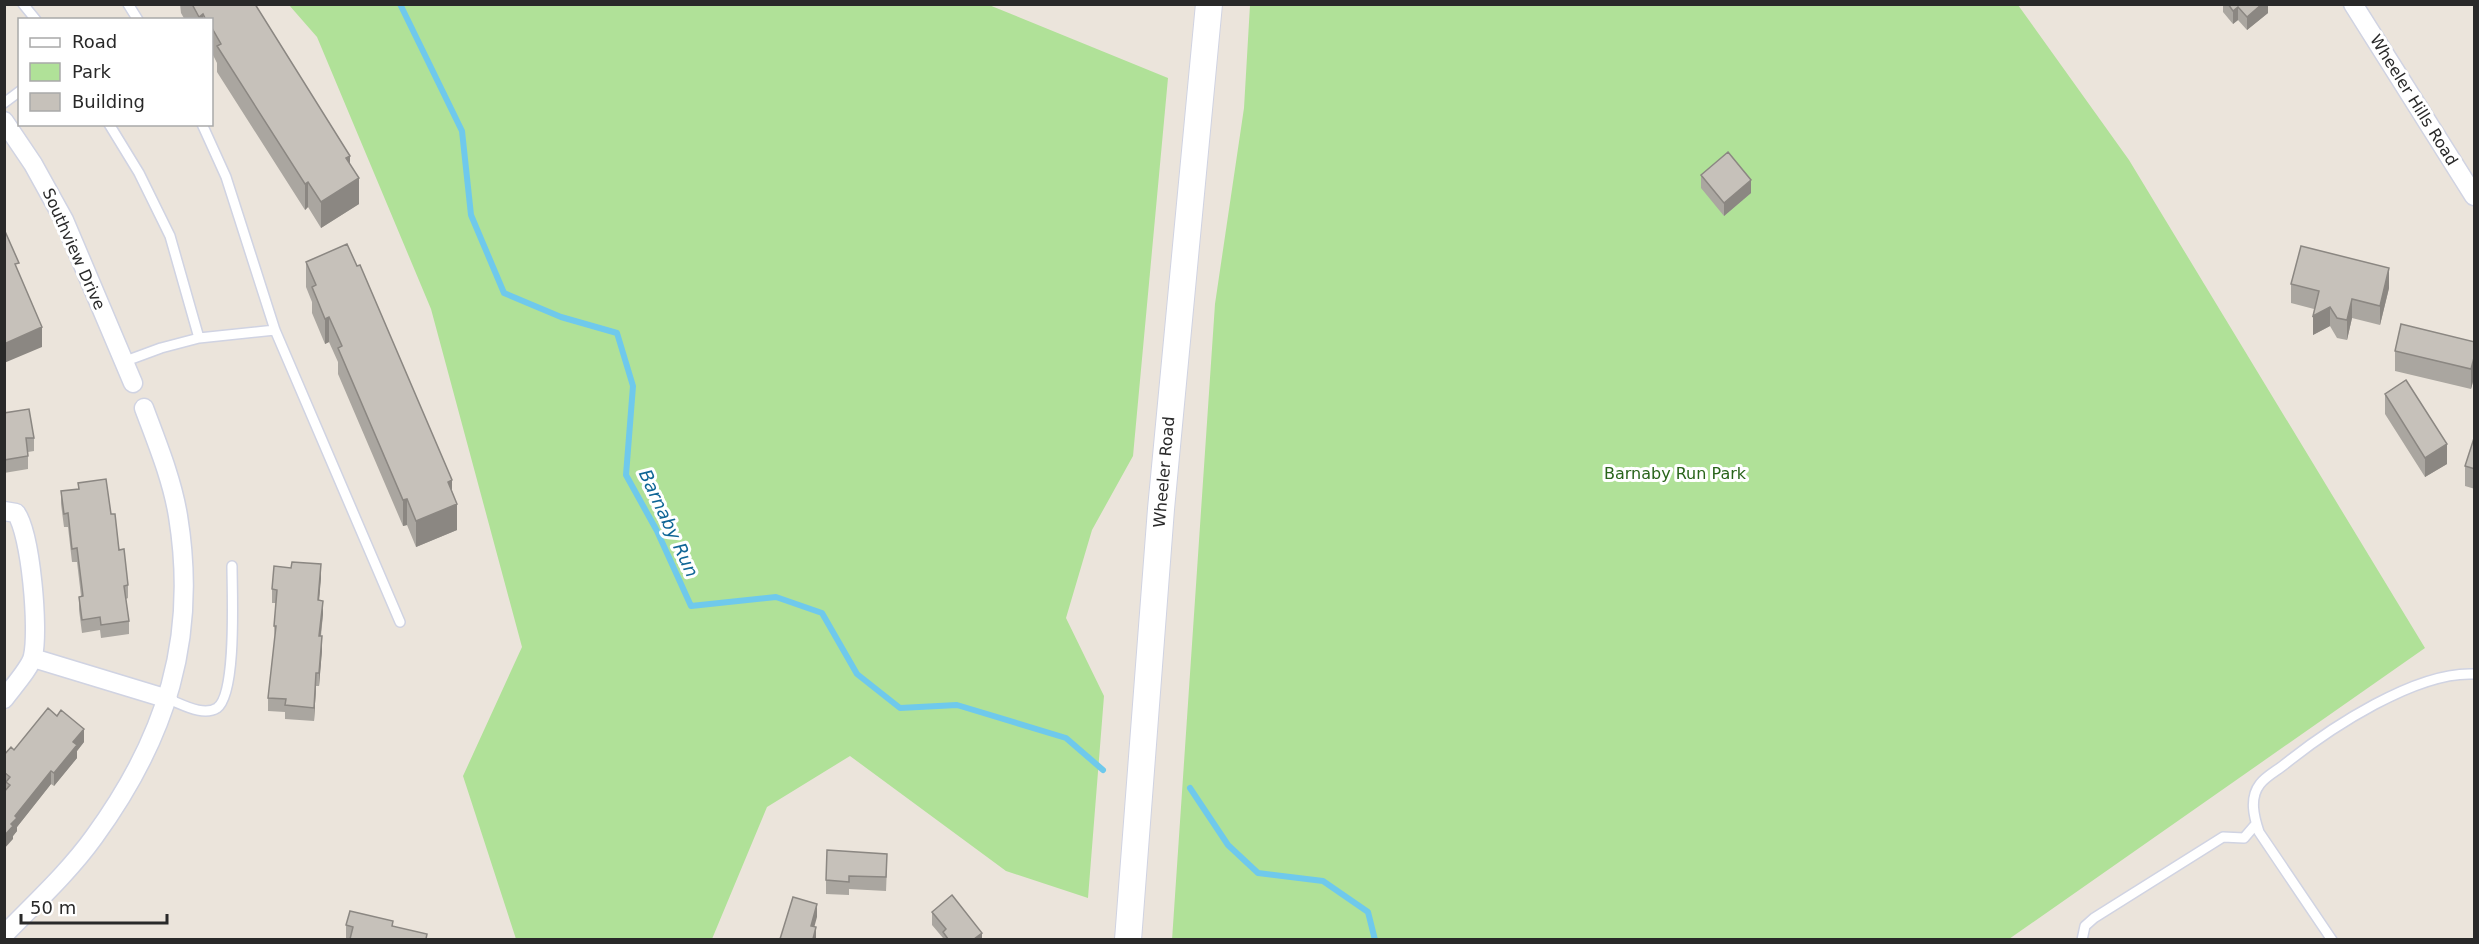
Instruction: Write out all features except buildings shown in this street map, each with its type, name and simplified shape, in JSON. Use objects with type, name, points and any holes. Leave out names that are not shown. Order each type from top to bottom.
[{"type":"main road","name":"Wheeler Road","points":[[1128,939],[1161,509],[1209,4]]},
{"type":"street","name":"Wheeler Hills Road","points":[[2353,4],[2473,190]]},
{"type":"street","name":"Southview Drive","points":[[4,121],[33,164],[64,220],[133,383]]},
{"type":"street","points":[[4,935],[70,866],[93,838],[148,750],[168,699],[181,636],[184,581],[178,516],[163,457],[144,408]]},
{"type":"street","points":[[4,512],[16,513],[26,536],[35,631],[33,658],[4,699]]},
{"type":"street","points":[[33,658],[168,699]]},
{"type":"lane","points":[[24,4],[34,18]]},
{"type":"lane","points":[[128,4],[137,18]]},
{"type":"lane","points":[[4,103],[18,92]]},
{"type":"lane","points":[[110,126],[139,173],[171,236],[199,338]]},
{"type":"lane","points":[[203,126],[226,177],[275,330],[400,622]]},
{"type":"lane","points":[[123,362],[161,348],[199,338],[275,330]]},
{"type":"lane","points":[[168,699],[203,712],[216,709],[225,699],[233,637],[232,566]]},
{"type":"lane","points":[[2332,939],[2259,832],[2253,800],[2260,784],[2307,747],[2361,713],[2416,685],[2443,678],[2475,674]]},
{"type":"lane","points":[[2082,939],[2085,926],[2094,918],[2223,837],[2244,838],[2256,824]]},
{"type":"green space","points":[[289,5],[989,5],[1168,78],[1133,456],[1092,530],[1066,618],[1104,696],[1088,898],[1006,871],[850,756],[767,807],[712,939],[516,939],[463,776],[522,647],[431,309],[317,37]]},
{"type":"green space","name":"Barnaby Run Park","points":[[1250,5],[2018,5],[2129,160],[2425,648],[2009,939],[1172,940],[1215,304],[1244,108]]},
{"type":"waterway","name":"Barnaby Run","points":[[400,4],[462,131],[471,215],[504,293],[561,317],[617,333],[633,386],[626,475],[657,531],[691,606],[776,597],[822,613],[857,674],[900,708],[957,705],[1066,738],[1103,770]]},
{"type":"waterway","name":"Barnaby Run","points":[[1190,788],[1228,845],[1258,873],[1323,881],[1368,912],[1375,940]]}]
